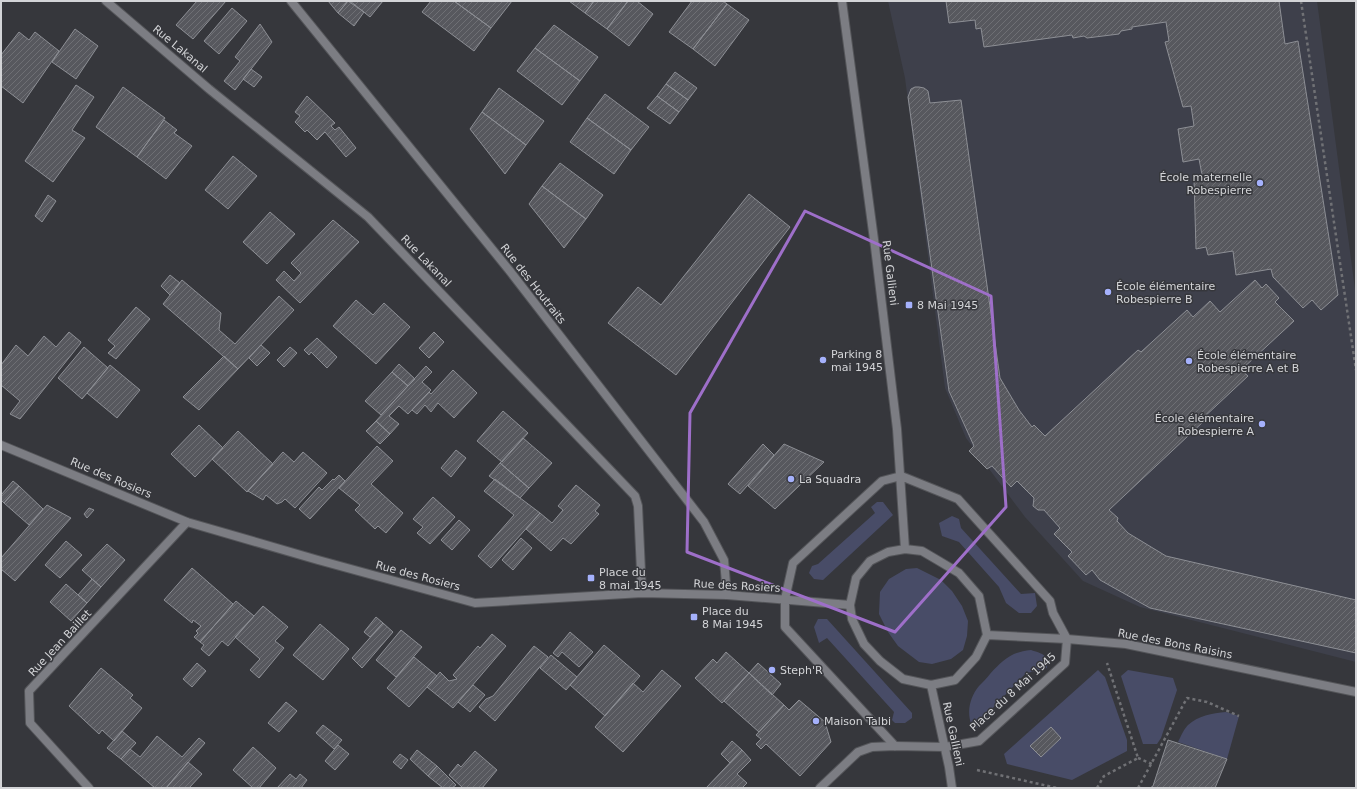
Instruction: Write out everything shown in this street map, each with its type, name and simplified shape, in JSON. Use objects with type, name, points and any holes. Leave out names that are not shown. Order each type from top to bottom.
[{"type":"street","name":"Rue Lakanal","points":[[106,1],[209,89],[368,217],[635,496],[638,506],[642,593]]},
{"type":"street","name":"Rue des Houtraits","points":[[291,1],[509,270],[704,522],[724,560],[727,595]]},
{"type":"street","name":"Rue Gallieni","points":[[842,1],[883,303],[897,429],[905,549]]},
{"type":"street","name":"Rue des Rosiers","points":[[1,445],[187,522],[475,603],[642,593],[727,595],[850,605]]},
{"type":"street","points":[[895,746],[785,627],[785,599],[793,563],[882,481],[901,476],[958,499],[1050,601],[1068,639]]},
{"type":"street","name":"Rue Jean Baillet","points":[[89,788],[30,723],[29,691],[187,522]]},
{"type":"street","points":[[905,549],[922,551],[939,561],[959,574],[979,596],[987,635],[976,656],[955,680],[932,685],[903,679],[880,661],[864,644],[852,618],[850,605],[856,578],[870,561],[888,552],[905,549]]},
{"type":"street","name":"Rue des Bons Raisins","points":[[987,635],[1068,639],[1126,644],[1356,692]]},
{"type":"street","name":"Place du 8 Mai 1945","points":[[820,788],[858,752],[872,747],[945,747],[979,741],[1065,663],[1068,639]]},
{"type":"street","name":"Rue Gallieni","points":[[932,685],[952,788]]},
{"type":"path","points":[[1301,1],[1356,370]]},
{"type":"path","points":[[1107,664],[1138,758],[1152,764]]},
{"type":"path","points":[[1138,788],[1187,698],[1207,702],[1238,716]]},
{"type":"path","points":[[1097,788],[1104,776],[1138,758]]},
{"type":"path","points":[[977,770],[1057,788]]},
{"type":"highlighted area","points":[[805,211],[991,296],[1006,507],[895,632],[687,552],[690,413]]},
{"type":"shaded area","points":[[888,1],[1317,1],[1356,297],[1356,662],[1140,607],[1083,581],[1025,517],[966,438],[945,388],[905,78]]},
{"type":"shaded area","points":[[877,502],[883,502],[893,515],[823,580],[814,579],[809,573],[812,566],[818,564],[875,513],[871,507]]},
{"type":"shaded area","points":[[952,516],[959,519],[961,528],[1021,594],[1035,593],[1037,606],[1031,613],[1019,613],[1006,603],[999,587],[959,542],[942,536],[939,523]]},
{"type":"shaded area","points":[[917,568],[941,580],[952,591],[962,606],[968,621],[967,636],[963,650],[951,659],[932,664],[919,662],[898,646],[888,632],[879,614],[880,592],[889,579],[906,569]]},
{"type":"shaded area","points":[[818,619],[827,619],[912,713],[912,718],[905,723],[895,723],[892,720],[894,712],[827,638],[819,643],[814,627]]},
{"type":"shaded area","points":[[1031,650],[1046,657],[1047,668],[1026,673],[987,714],[986,722],[976,728],[972,726],[969,710],[973,695],[979,686],[999,665],[1008,658],[1018,653]]},
{"type":"shaded area","points":[[1098,670],[1105,677],[1127,740],[1127,751],[1072,780],[1007,764],[1004,754]]},
{"type":"shaded area","points":[[1128,670],[1173,678],[1177,690],[1161,738],[1157,744],[1143,744],[1121,676]]},
{"type":"shaded area","points":[[1226,712],[1239,716],[1227,759],[1178,742],[1185,728],[1196,719],[1216,713]]},
{"type":"building","points":[[197,1],[226,1],[193,39],[176,25]]},
{"type":"building","points":[[328,1],[348,1],[338,13]]},
{"type":"building","points":[[348,1],[364,12],[354,26],[338,13]]},
{"type":"building","points":[[350,1],[383,1],[370,17]]},
{"type":"building","points":[[431,1],[454,1],[491,28],[474,51],[422,12]]},
{"type":"building","points":[[454,1],[512,1],[491,28]]},
{"type":"building","points":[[569,1],[594,1],[585,13]]},
{"type":"building","points":[[594,1],[628,1],[607,29],[585,13]]},
{"type":"building","points":[[628,1],[637,1],[653,14],[629,46],[607,29]]},
{"type":"building","points":[[692,1],[723,1],[727,4],[693,49],[669,32]]},
{"type":"building","name":"École maternelle Robespierre","points":[[946,1],[1279,1],[1285,44],[1298,41],[1338,295],[1321,310],[1312,300],[1303,308],[1273,277],[1271,269],[1236,275],[1233,251],[1208,255],[1206,247],[1196,249],[1194,180],[1203,180],[1199,159],[1183,162],[1178,129],[1194,126],[1191,106],[1183,107],[1165,42],[1169,41],[1166,22],[1132,27],[1132,29],[1121,31],[1119,34],[1087,38],[1084,36],[1073,38],[1072,35],[984,47],[981,28],[976,29],[975,20],[949,23]]},
{"type":"building","points":[[727,4],[749,20],[715,66],[693,49]]},
{"type":"building","points":[[232,8],[247,21],[219,54],[204,41]]},
{"type":"building","points":[[260,24],[272,42],[235,90],[224,81],[240,61],[235,57]]},
{"type":"building","points":[[554,25],[598,57],[580,81],[535,48]]},
{"type":"building","points":[[75,29],[98,46],[76,79],[52,62]]},
{"type":"building","points":[[19,32],[29,40],[35,32],[59,51],[23,103],[1,86],[1,55]]},
{"type":"building","points":[[535,48],[580,81],[562,105],[517,71]]},
{"type":"building","points":[[251,69],[262,77],[254,87],[243,79]]},
{"type":"building","points":[[675,72],[697,88],[688,100],[666,84]]},
{"type":"building","points":[[666,84],[688,100],[679,112],[657,96]]},
{"type":"building","points":[[76,85],[94,97],[72,130],[85,138],[53,182],[25,161]]},
{"type":"building","points":[[123,87],[165,118],[137,157],[96,127]]},
{"type":"building","name":"École élémentaire Robespierre A et B","points":[[915,87],[924,88],[928,91],[930,103],[961,100],[1000,378],[1019,410],[1032,427],[1034,425],[1045,436],[1138,350],[1141,352],[1187,310],[1193,317],[1210,301],[1220,312],[1255,280],[1262,288],[1266,284],[1279,298],[1275,302],[1294,321],[1241,370],[1248,376],[1202,419],[1204,421],[1109,510],[1118,518],[1117,521],[1128,533],[1166,556],[1356,600],[1356,653],[1150,608],[1100,580],[1092,570],[1086,575],[1068,556],[1072,552],[1054,534],[1060,528],[1044,510],[1038,510],[1033,506],[1034,498],[1017,481],[1011,487],[992,466],[987,469],[969,451],[974,446],[949,391],[908,97],[911,89]]},
{"type":"building","points":[[499,88],[544,121],[526,145],[482,112]]},
{"type":"building","points":[[605,94],[649,127],[631,150],[587,118]]},
{"type":"building","points":[[307,96],[335,123],[331,126],[335,130],[339,127],[356,148],[346,157],[325,132],[317,140],[307,130],[305,132],[295,122],[300,116],[295,112]]},
{"type":"building","points":[[657,96],[679,112],[670,124],[647,108]]},
{"type":"building","points":[[482,112],[526,145],[505,174],[470,129]]},
{"type":"building","points":[[587,118],[631,150],[614,174],[570,142]]},
{"type":"building","points":[[164,120],[177,130],[174,133],[192,146],[166,179],[137,157]]},
{"type":"building","points":[[233,156],[257,176],[228,209],[205,190]]},
{"type":"building","points":[[560,163],[603,195],[586,219],[542,186]]},
{"type":"building","points":[[542,186],[586,219],[564,248],[529,204]]},
{"type":"building","points":[[749,194],[790,227],[676,375],[608,323],[638,287],[661,305]]},
{"type":"building","points":[[48,195],[56,201],[42,222],[35,216]]},
{"type":"building","points":[[270,212],[295,234],[267,264],[243,242]]},
{"type":"building","points":[[333,220],[359,242],[300,303],[276,280],[284,271],[294,281],[301,273],[291,263]]},
{"type":"building","points":[[170,275],[180,283],[170,295],[161,286]]},
{"type":"building","points":[[182,280],[221,313],[219,330],[235,344],[279,296],[294,310],[238,369],[163,304]]},
{"type":"building","points":[[356,300],[373,315],[384,303],[410,327],[376,364],[333,326]]},
{"type":"building","points":[[136,307],[150,319],[116,359],[108,353],[115,346],[108,340]]},
{"type":"building","points":[[69,332],[81,342],[80,344],[20,419],[10,414],[20,401],[1,385],[1,365],[16,345],[28,356],[44,336],[56,347]]},
{"type":"building","points":[[434,332],[444,342],[429,358],[419,348]]},
{"type":"building","points":[[317,338],[337,357],[327,368],[311,352],[309,355],[304,350]]},
{"type":"building","points":[[261,345],[270,353],[257,366],[249,358]]},
{"type":"building","points":[[84,347],[108,368],[82,399],[58,378]]},
{"type":"building","points":[[290,347],[297,353],[284,367],[277,360]]},
{"type":"building","points":[[224,356],[238,369],[199,410],[183,397]]},
{"type":"building","points":[[399,364],[415,379],[408,386],[392,372]]},
{"type":"building","points":[[110,365],[140,390],[117,418],[87,393]]},
{"type":"building","points":[[426,366],[432,372],[422,382],[431,390],[408,414],[399,406],[389,416],[399,424],[390,434],[376,421]]},
{"type":"building","points":[[453,370],[477,393],[454,418],[438,403],[431,412],[425,405],[417,414],[412,410],[429,392],[431,394]]},
{"type":"building","points":[[392,372],[408,386],[381,415],[365,401]]},
{"type":"building","points":[[503,411],[528,433],[502,462],[477,441]]},
{"type":"building","points":[[376,421],[390,434],[380,444],[366,431]]},
{"type":"building","points":[[199,425],[223,448],[195,477],[171,454]]},
{"type":"building","points":[[238,431],[273,464],[247,492],[212,459]]},
{"type":"building","points":[[523,438],[552,463],[529,488],[500,463]]},
{"type":"building","points":[[763,444],[774,455],[740,494],[728,484]]},
{"type":"building","points":[[784,444],[824,462],[775,509],[748,486]]},
{"type":"building","points":[[377,446],[393,461],[371,484],[403,513],[386,533],[378,526],[375,529],[355,510],[360,505],[339,488]]},
{"type":"building","points":[[456,450],[466,458],[451,477],[441,468]]},
{"type":"building","points":[[283,452],[294,462],[303,452],[327,473],[295,508],[285,499],[277,504],[266,495],[263,500],[248,491]]},
{"type":"building","points":[[500,463],[529,488],[520,498],[489,476]]},
{"type":"building","points":[[339,475],[345,481],[310,519],[299,509],[319,487],[322,490]]},
{"type":"building","points":[[495,479],[540,513],[491,568],[478,556],[514,515],[484,491]]},
{"type":"building","points":[[13,481],[19,486],[4,503],[1,500],[1,495]]},
{"type":"building","points":[[576,485],[600,505],[595,511],[599,514],[571,544],[563,538],[551,551],[526,529],[540,513],[552,523],[563,510],[558,506]]},
{"type":"building","points":[[19,486],[43,509],[29,525],[4,503]]},
{"type":"building","points":[[433,497],[455,517],[430,544],[417,533],[423,527],[413,519]]},
{"type":"building","points":[[47,505],[71,518],[15,581],[1,569],[1,558]]},
{"type":"building","points":[[89,508],[94,510],[87,518],[84,514]]},
{"type":"building","points":[[459,520],[470,530],[452,550],[441,540]]},
{"type":"building","points":[[521,538],[532,548],[513,570],[502,560]]},
{"type":"building","points":[[66,541],[82,555],[60,578],[45,565]]},
{"type":"building","points":[[107,544],[125,560],[101,587],[82,570]]},
{"type":"building","points":[[192,568],[233,604],[200,642],[194,637],[198,633],[196,631],[201,626],[193,620],[192,623],[164,600]]},
{"type":"building","points":[[92,579],[101,587],[87,603],[78,595]]},
{"type":"building","points":[[66,584],[87,603],[71,621],[50,602]]},
{"type":"building","points":[[236,601],[254,616],[228,646],[222,641],[209,656],[201,649],[204,645],[200,642]]},
{"type":"building","points":[[263,606],[288,627],[275,641],[284,648],[259,678],[250,670],[260,659],[235,637]]},
{"type":"building","points":[[376,617],[383,623],[370,637],[364,632]]},
{"type":"building","points":[[383,623],[393,632],[362,668],[352,658]]},
{"type":"building","points":[[320,624],[349,649],[323,680],[293,655]]},
{"type":"building","points":[[401,630],[422,647],[396,677],[376,660]]},
{"type":"building","points":[[570,632],[593,652],[579,667],[562,652],[558,657],[553,653]]},
{"type":"building","points":[[492,634],[506,646],[453,708],[427,687],[440,672],[449,681],[457,679],[453,675],[478,646],[480,648]]},
{"type":"building","points":[[604,645],[640,676],[605,716],[570,685]]},
{"type":"building","points":[[534,646],[548,657],[495,721],[479,707],[486,699],[493,696]]},
{"type":"building","points":[[726,652],[749,673],[722,703],[695,678],[713,659],[717,663]]},
{"type":"building","points":[[551,655],[577,677],[566,690],[540,668]]},
{"type":"building","points":[[414,657],[437,676],[409,707],[387,688]]},
{"type":"building","points":[[197,663],[206,671],[192,687],[183,679]]},
{"type":"building","points":[[758,663],[781,684],[772,695],[749,673]]},
{"type":"building","points":[[101,668],[133,695],[130,698],[142,708],[114,741],[102,730],[99,734],[69,706]]},
{"type":"building","points":[[662,670],[681,686],[623,752],[595,727],[633,683],[643,692]]},
{"type":"building","points":[[749,673],[784,705],[759,732],[724,701]]},
{"type":"building","points":[[473,685],[485,695],[470,712],[458,702]]},
{"type":"building","points":[[799,700],[825,722],[831,742],[800,776],[766,744],[761,749],[756,744],[761,739],[756,735],[784,705],[789,710]]},
{"type":"building","points":[[286,702],[297,711],[279,732],[268,723]]},
{"type":"building","points":[[323,725],[342,740],[334,749],[316,733]]},
{"type":"building","points":[[1051,727],[1061,738],[1041,757],[1030,746]]},
{"type":"building","points":[[122,731],[136,743],[121,759],[107,748]]},
{"type":"building","points":[[157,736],[182,757],[199,738],[205,743],[166,788],[155,788],[121,759],[130,749],[140,757]]},
{"type":"building","points":[[1168,740],[1227,759],[1215,788],[1150,788],[1153,786]]},
{"type":"building","points":[[732,741],[742,750],[730,763],[721,754]]},
{"type":"building","points":[[338,745],[349,754],[335,770],[325,761]]},
{"type":"building","points":[[253,747],[276,768],[259,788],[253,788],[233,770]]},
{"type":"building","points":[[417,750],[437,766],[428,776],[410,759]]},
{"type":"building","points":[[742,750],[751,760],[737,774],[747,783],[742,788],[706,788]]},
{"type":"building","points":[[475,751],[497,770],[482,788],[463,788],[449,775],[458,764],[461,767]]},
{"type":"building","points":[[400,754],[408,760],[401,769],[393,762]]},
{"type":"building","points":[[188,762],[202,774],[189,788],[166,788]]},
{"type":"building","points":[[437,766],[456,785],[452,788],[443,788],[428,776]]},
{"type":"building","points":[[290,774],[296,779],[300,774],[307,780],[301,788],[277,788]]},
{"type":"place","name":"École maternelle Robespierre","points":[[1260,183]]},
{"type":"place","name":"École élémentaire Robespierre B","points":[[1108,292]]},
{"type":"place","name":"8 Mai 1945","points":[[909,305]]},
{"type":"place","name":"Parking 8 mai 1945","points":[[823,360]]},
{"type":"place","name":"École élémentaire Robespierre A et B","points":[[1189,361]]},
{"type":"place","name":"École élémentaire Robespierre A","points":[[1262,424]]},
{"type":"place","name":"La Squadra","points":[[791,479]]},
{"type":"place","name":"Place du 8 mai 1945","points":[[591,578]]},
{"type":"place","name":"Place du 8 Mai 1945","points":[[694,617]]},
{"type":"place","name":"Steph'R","points":[[772,670]]},
{"type":"place","name":"Maison Talbi","points":[[816,721]]}]
